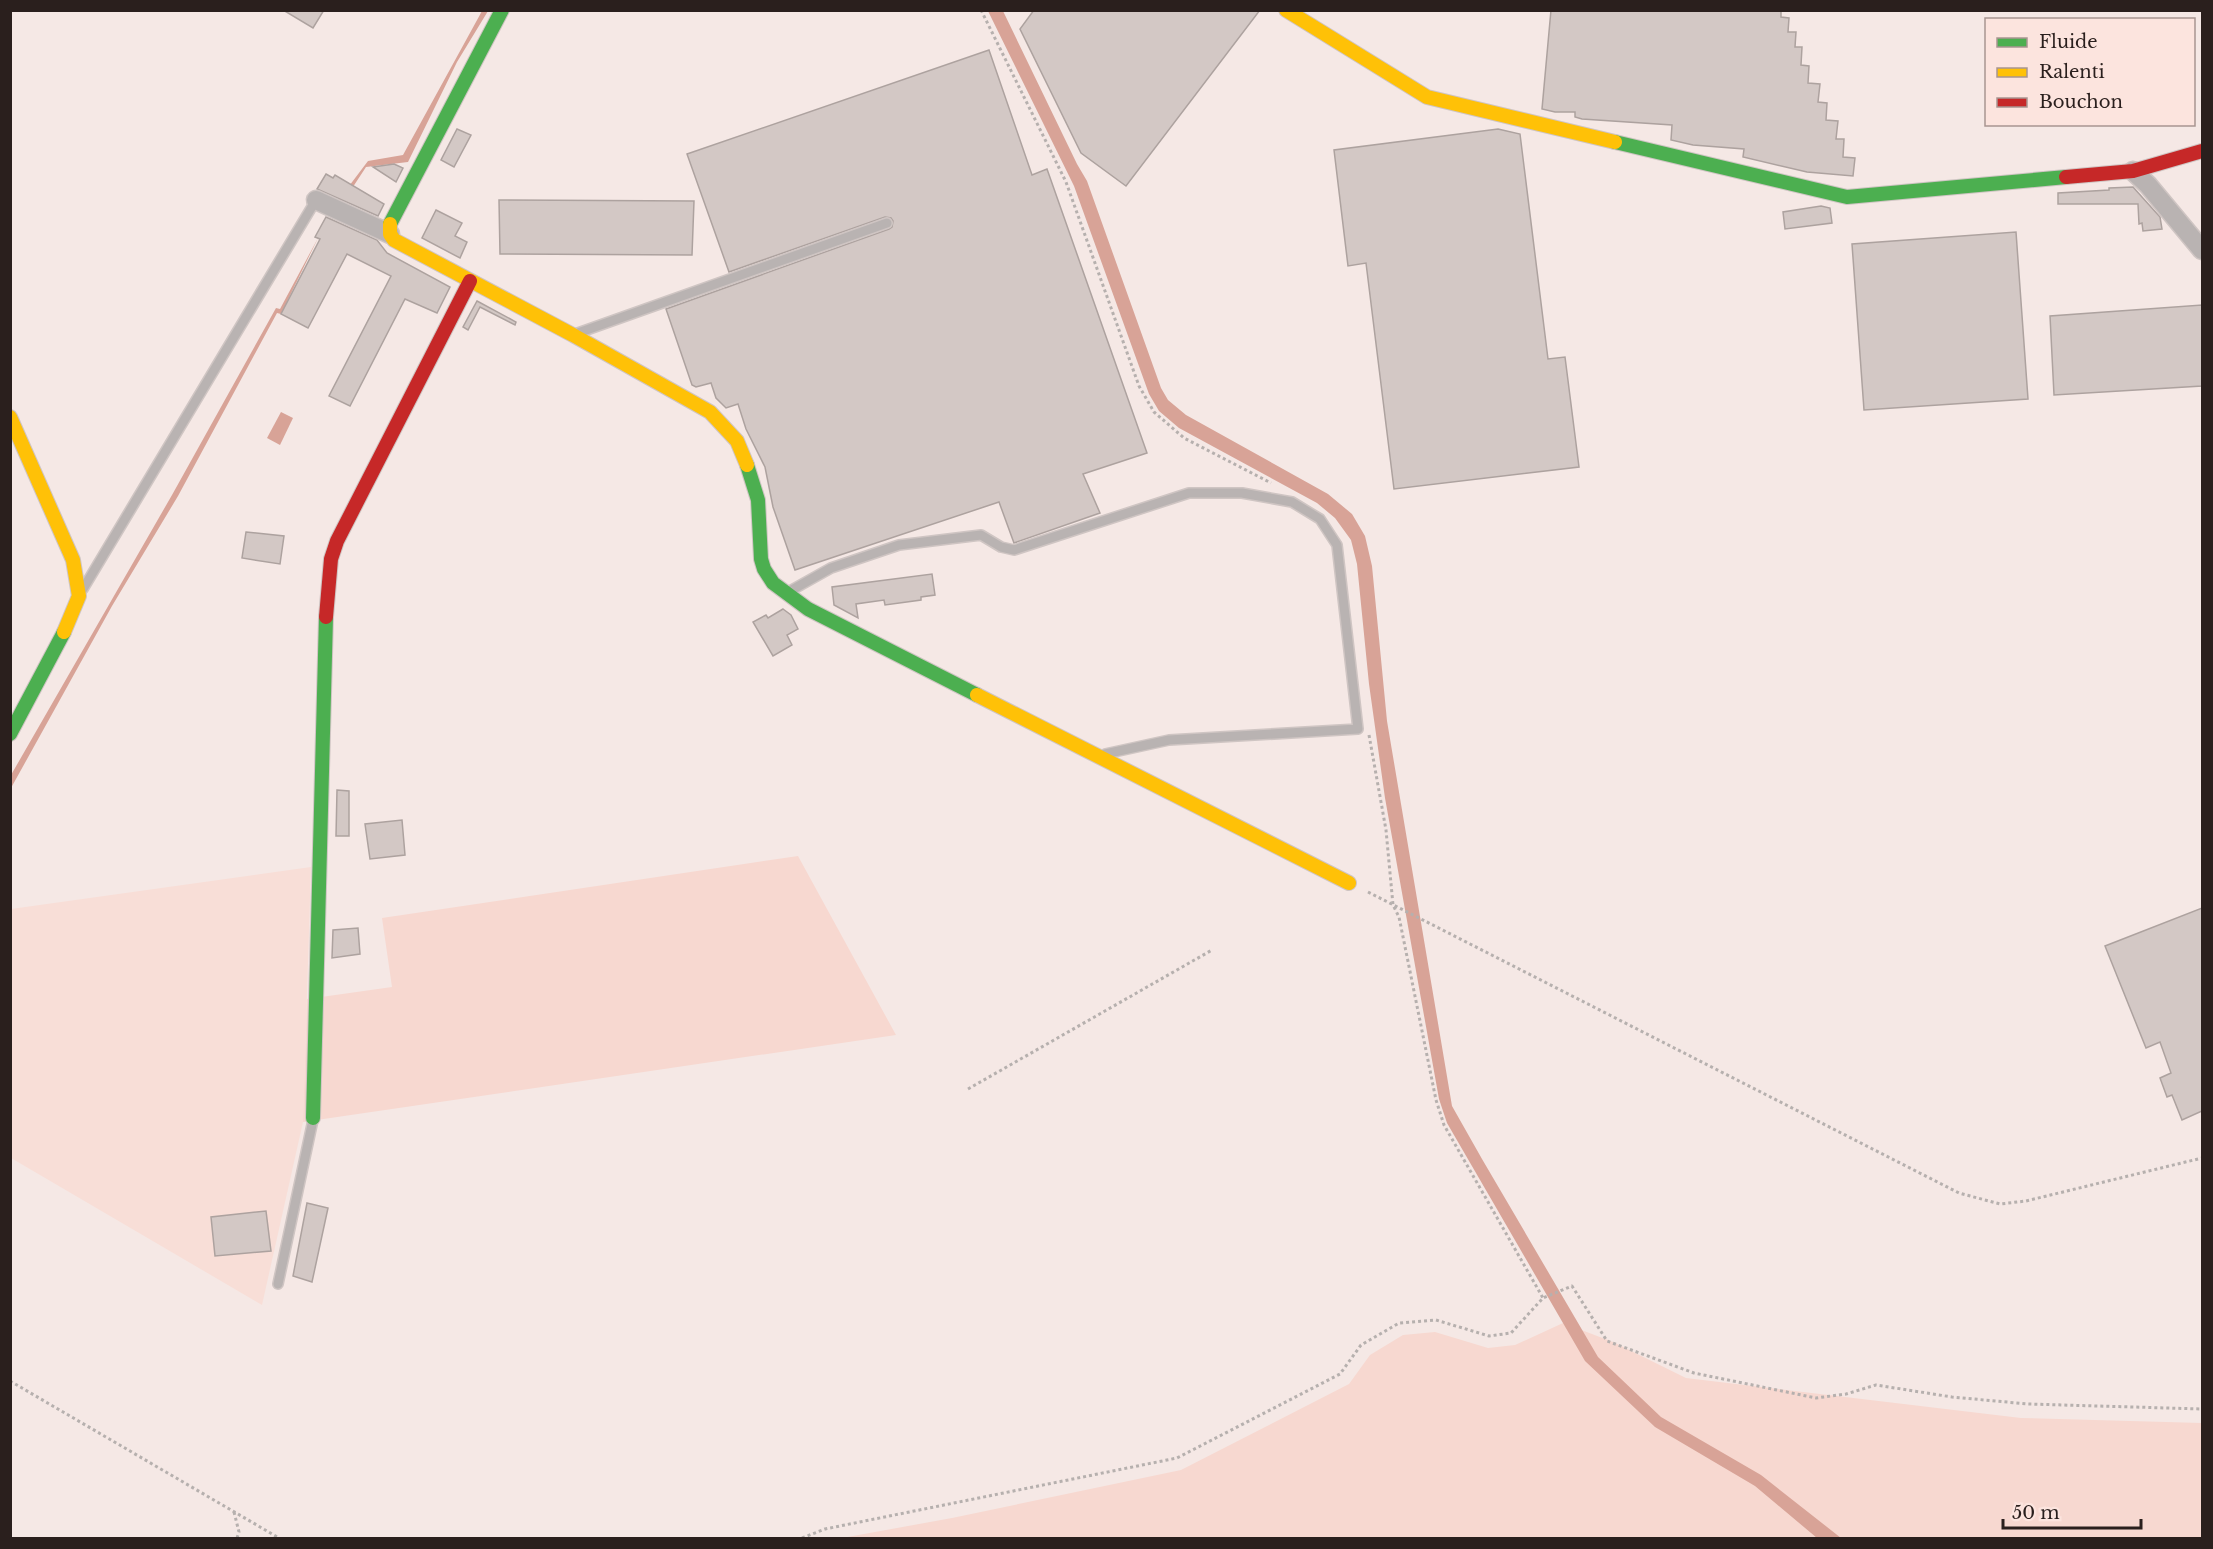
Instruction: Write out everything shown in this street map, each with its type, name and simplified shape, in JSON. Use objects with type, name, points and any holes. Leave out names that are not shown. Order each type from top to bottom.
[{"type":"street","points":[[502,10],[389,227],[394,240],[704,408],[737,441],[751,473],[758,500],[761,559],[773,583],[785,594],[808,609],[1349,883]]},
{"type":"street","points":[[1286,10],[1427,97],[1847,197],[2133,171],[2202,151]]},
{"type":"street","points":[[2133,171],[2148,185],[2202,250]]},
{"type":"street","points":[[316,200],[390,234]]},
{"type":"street","points":[[313,1118],[327,596],[331,559],[337,541],[470,281]]},
{"type":"street","points":[[10,417],[73,560],[79,596],[71,618],[10,734]]},
{"type":"lane","points":[[79,596],[316,200]]},
{"type":"lane","points":[[573,335],[887,223]]},
{"type":"lane","points":[[785,594],[831,568],[899,545],[981,536],[1000,547],[1014,550],[1189,493],[1242,493],[1292,502],[1320,519],[1337,545],[1358,729],[1169,740],[1099,756]]},
{"type":"lane","points":[[278,1284],[313,1118]]},
{"type":"path","points":[[981,10],[1066,182],[1139,386],[1154,412],[1185,438],[1279,487]]},
{"type":"path","points":[[1368,725],[1386,830],[1393,905],[1399,917],[1436,1100],[1444,1125],[1543,1298]]},
{"type":"path","points":[[1349,883],[1959,1193],[2000,1204],[2026,1201],[2202,1158]]},
{"type":"path","points":[[968,1089],[1212,950]]},
{"type":"path","points":[[802,1539],[825,1529],[1177,1458],[1341,1374],[1361,1345],[1399,1323],[1436,1320],[1489,1336],[1511,1333],[1543,1298],[1572,1286],[1607,1341],[1694,1373],[1816,1398],[1846,1394],[1876,1385],[1952,1397],[2028,1404],[2202,1409]]},
{"type":"path","points":[[10,1381],[279,1539]]},
{"type":"path","points":[[234,1512],[239,1532],[237,1539]]},
{"type":"shaded area","points":[[482,11],[488,11],[457,62],[408,162],[366,167],[347,196],[344,196],[340,203],[337,202],[368,161],[403,155]]},
{"type":"shaded area","points":[[988,11],[1003,11],[1087,181],[1161,388],[1168,400],[1186,415],[1328,494],[1352,514],[1365,536],[1372,566],[1387,721],[1452,1106],[1598,1357],[1661,1417],[1761,1475],[1841,1538],[1817,1538],[1755,1486],[1655,1427],[1585,1361],[1447,1123],[1439,1099],[1385,798],[1369,684],[1357,564],[1351,540],[1335,518],[1317,503],[1179,428],[1159,411],[1149,394],[1074,186]]},
{"type":"shaded area","points":[[318,238],[281,314],[277,313],[178,496],[112,606],[11,788],[11,775],[172,495],[276,308],[280,309]]},
{"type":"shaded area","points":[[281,412],[293,418],[280,445],[267,438]]},
{"type":"shaded area","points":[[798,856],[896,1035],[303,1122],[307,999],[392,987],[382,918]]},
{"type":"shaded area","points":[[311,867],[303,1122],[262,1305],[11,1158],[11,909]]},
{"type":"shaded area","points":[[1563,1323],[1613,1342],[1686,1378],[2021,1418],[2202,1423],[2202,1538],[842,1538],[952,1518],[1181,1470],[1349,1384],[1370,1355],[1403,1335],[1435,1332],[1488,1348],[1515,1345]]},
{"type":"building","points":[[283,10],[324,10],[313,28]]},
{"type":"building","points":[[1034,10],[1260,10],[1126,186],[1081,153],[1020,29]]},
{"type":"building","points":[[1551,10],[1781,10],[1781,17],[1789,18],[1788,32],[1796,32],[1795,47],[1802,47],[1801,65],[1809,66],[1808,83],[1820,84],[1818,102],[1827,103],[1826,120],[1838,121],[1836,139],[1844,139],[1843,157],[1855,158],[1853,176],[1807,172],[1743,157],[1744,149],[1693,145],[1671,140],[1672,125],[1582,119],[1575,117],[1575,112],[1555,112],[1542,109]]},
{"type":"building","points":[[989,50],[1032,175],[1047,169],[1147,453],[1083,474],[1100,513],[1014,543],[999,502],[795,570],[773,507],[765,467],[746,429],[738,404],[726,408],[716,398],[711,383],[696,387],[692,385],[666,309],[889,229],[893,221],[885,217],[729,272],[687,154]]},
{"type":"building","points":[[457,129],[471,135],[454,167],[441,160]]},
{"type":"building","points":[[1498,129],[1520,134],[1548,359],[1565,357],[1579,467],[1394,489],[1366,263],[1348,266],[1334,150]]},
{"type":"building","points":[[394,164],[403,168],[396,182],[373,167]]},
{"type":"building","points":[[326,174],[333,178],[335,175],[384,204],[378,216],[317,189]]},
{"type":"building","points":[[2133,187],[2160,217],[2162,229],[2143,231],[2142,223],[2139,224],[2138,204],[2058,204],[2058,193]]},
{"type":"building","points":[[499,200],[694,201],[692,255],[500,254]]},
{"type":"building","points":[[1821,206],[1830,208],[1832,223],[1785,229],[1783,212]]},
{"type":"building","points":[[436,210],[462,223],[455,236],[467,242],[460,258],[422,238]]},
{"type":"building","points":[[326,217],[377,240],[387,253],[450,287],[437,313],[405,299],[350,406],[329,396],[391,276],[347,254],[308,328],[281,314],[320,239],[315,237]]},
{"type":"building","points":[[2016,232],[2028,399],[1864,410],[1852,244]]},
{"type":"building","points":[[477,301],[516,322],[515,325],[480,307],[468,330],[463,327]]},
{"type":"building","points":[[2202,305],[2202,386],[2054,395],[2050,316]]},
{"type":"building","points":[[246,532],[284,536],[280,564],[242,558]]},
{"type":"building","points":[[932,574],[935,595],[921,597],[921,600],[885,605],[884,600],[856,604],[858,618],[834,605],[832,587]]},
{"type":"building","points":[[783,609],[791,615],[798,629],[787,635],[792,645],[773,656],[753,622],[766,615],[768,618]]},
{"type":"building","points":[[337,790],[349,791],[349,836],[336,836]]},
{"type":"building","points":[[402,820],[405,855],[370,859],[365,824]]},
{"type":"building","points":[[2202,908],[2202,1111],[2182,1120],[2172,1095],[2167,1097],[2160,1078],[2171,1073],[2160,1042],[2146,1048],[2105,946]]},
{"type":"building","points":[[358,928],[360,954],[332,958],[333,930]]},
{"type":"building","points":[[307,1203],[328,1208],[312,1282],[293,1276]]},
{"type":"building","points":[[266,1211],[271,1251],[215,1256],[211,1217]]},
{"type":"traffic: fast","points":[[390,224],[502,10]]},
{"type":"traffic: fast","points":[[1615,142],[1847,197],[2066,177]]},
{"type":"traffic: fast","points":[[747,465],[758,500],[761,559],[773,583],[808,609],[977,695]]},
{"type":"traffic: fast","points":[[313,1118],[326,617]]},
{"type":"traffic: fast","points":[[10,734],[64,632]]},
{"type":"traffic: slow","points":[[1286,10],[1427,97],[1615,142]]},
{"type":"traffic: slow","points":[[390,224],[390,234],[394,240],[573,335],[710,412],[737,441],[747,465]]},
{"type":"traffic: slow","points":[[10,417],[73,560],[79,596],[64,632]]},
{"type":"traffic: slow","points":[[977,695],[1349,883]]},
{"type":"traffic: jam","points":[[2066,177],[2133,171],[2202,151]]},
{"type":"traffic: jam","points":[[326,617],[331,559],[337,541],[470,281]]}]
